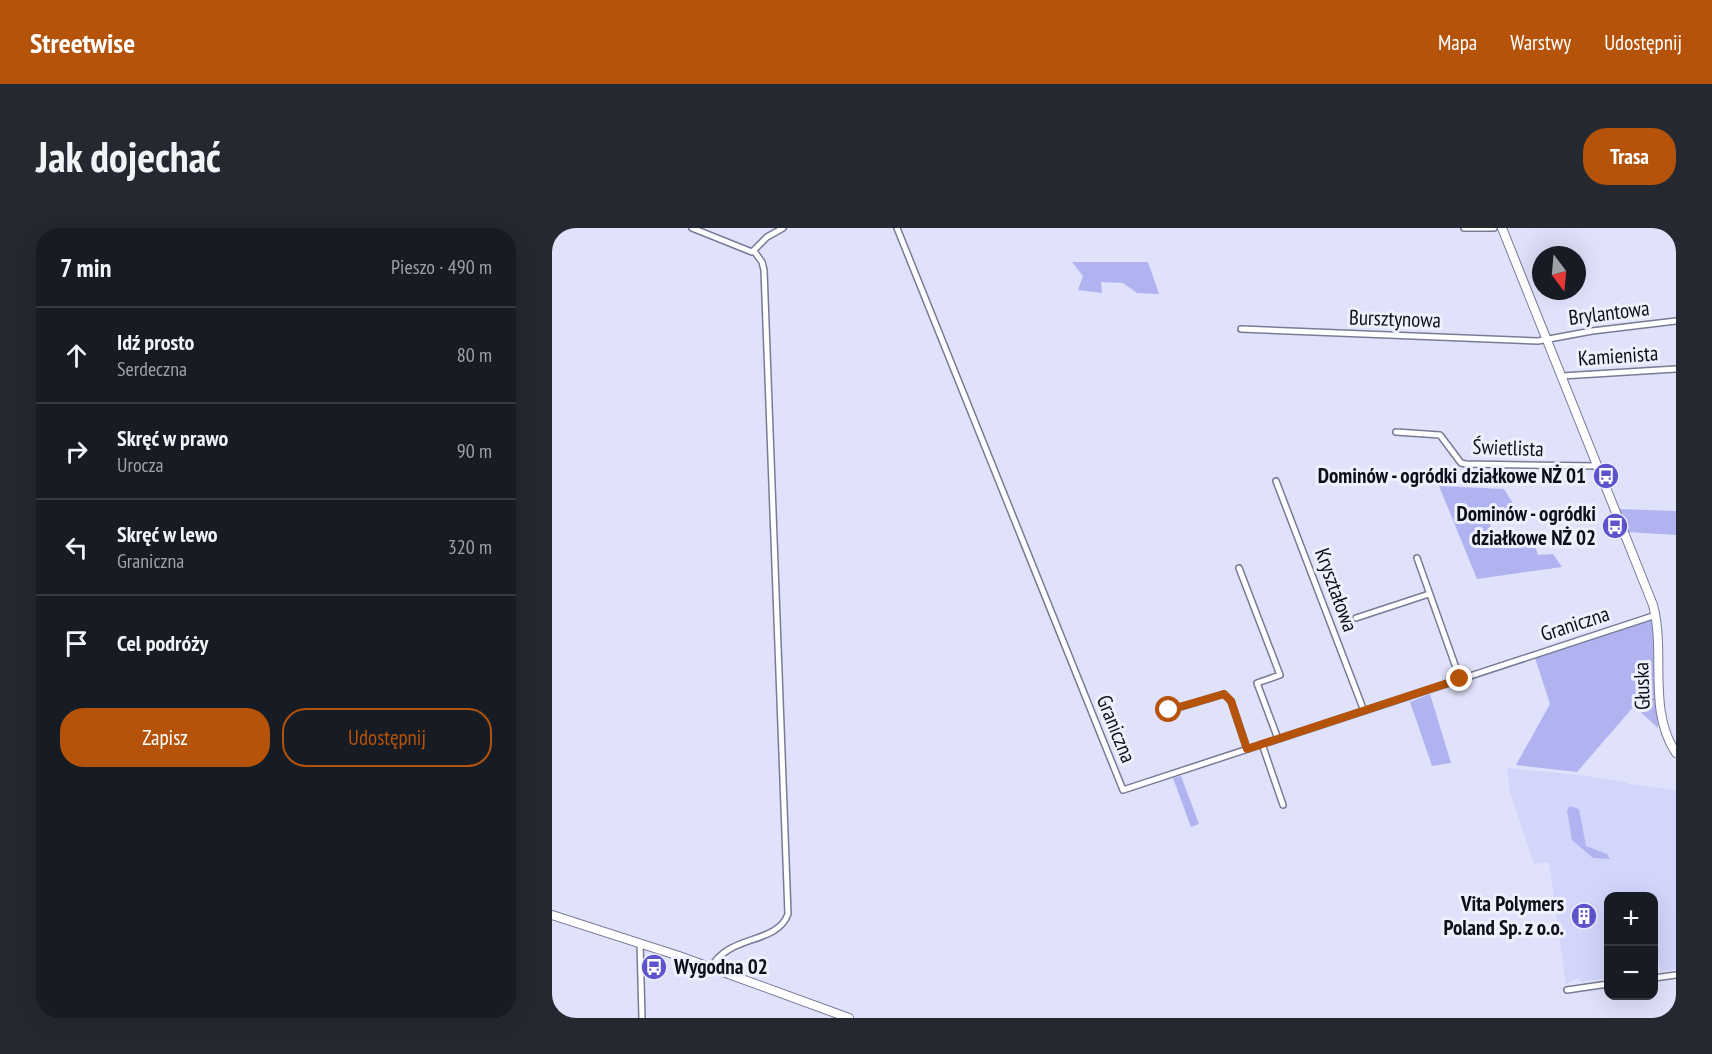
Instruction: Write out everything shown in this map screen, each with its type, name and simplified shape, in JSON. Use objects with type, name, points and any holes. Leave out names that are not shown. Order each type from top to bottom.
[{"type":"street","points":[[692,228],[745,251],[754,251],[767,237],[783,228]]},
{"type":"street","name":"Graniczna","points":[[897,228],[1123,790],[1656,615]]},
{"type":"street","points":[[1464,228],[1494,228]]},
{"type":"street","name":"Głuska","points":[[1502,228],[1656,615],[1662,720],[1666,735],[1676,753]]},
{"type":"street","points":[[711,968],[715,958],[726,949],[778,928],[788,914],[764,270],[762,262],[754,251]]},
{"type":"street","name":"Brylantowa","points":[[1546,339],[1676,321]]},
{"type":"street","name":"Bursztynowa","points":[[1241,329],[1538,341],[1546,339]]},
{"type":"street","name":"Kamienista","points":[[1562,376],[1676,369]]},
{"type":"street","name":"Świetlista","points":[[1396,432],[1440,435],[1461,463],[1466,464],[1598,466]]},
{"type":"street","name":"Kryształowa","points":[[1276,481],[1364,711]]},
{"type":"street","points":[[1417,558],[1460,679]]},
{"type":"street","points":[[1239,568],[1280,675],[1257,683],[1278,739]]},
{"type":"street","points":[[1356,618],[1428,594]]},
{"type":"street","points":[[1164,712],[1219,694],[1229,696],[1247,749]]},
{"type":"street","points":[[1262,744],[1282,805]]},
{"type":"street","points":[[552,915],[640,943],[849,1018]]},
{"type":"street","points":[[640,943],[642,1018]]},
{"type":"street","points":[[1658,977],[1676,975]]},
{"type":"street","points":[[1568,990],[1604,985]]},
{"type":"shaded area","points":[[1072,262],[1148,262],[1159,294],[1137,293],[1123,283],[1101,282],[1102,293],[1078,290],[1083,276]]},
{"type":"shaded area","points":[[1439,486],[1504,489],[1519,513],[1490,518],[1491,539],[1531,534],[1538,555],[1553,554],[1562,567],[1477,579]]},
{"type":"shaded area","points":[[1618,509],[1676,511],[1676,535],[1627,532]]},
{"type":"shaded area","points":[[1652,620],[1658,728],[1634,706],[1577,772],[1516,765],[1550,704],[1535,658]]},
{"type":"shaded area","points":[[1430,694],[1451,763],[1432,766],[1410,702]]},
{"type":"shaded area","name":"Vita Polymers Poland Sp. z o.o.","points":[[1507,768],[1579,775],[1676,790],[1676,969],[1661,971],[1658,961],[1658,892],[1604,892],[1604,979],[1581,982],[1578,978],[1566,984],[1549,862],[1534,864],[1510,792]]},
{"type":"shaded area","points":[[1181,776],[1199,824],[1191,827],[1173,778]]},
{"type":"shaded area","points":[[1570,806],[1579,809],[1586,846],[1607,854],[1610,859],[1593,858],[1572,840],[1567,810]]},
{"type":"place","name":"Dominów - ogródki działkowe NŻ 01","points":[[1606,476]]},
{"type":"place","name":"Dominów - ogródki działkowe NŻ 02","points":[[1615,526]]},
{"type":"place","name":"Vita Polymers Poland Sp. z o.o.","points":[[1584,916]]},
{"type":"place","name":"Wygodna 02","points":[[654,967]]},
{"type":"route","points":[[1169,710],[1219,694],[1229,696],[1247,749],[1460,679]]}]
